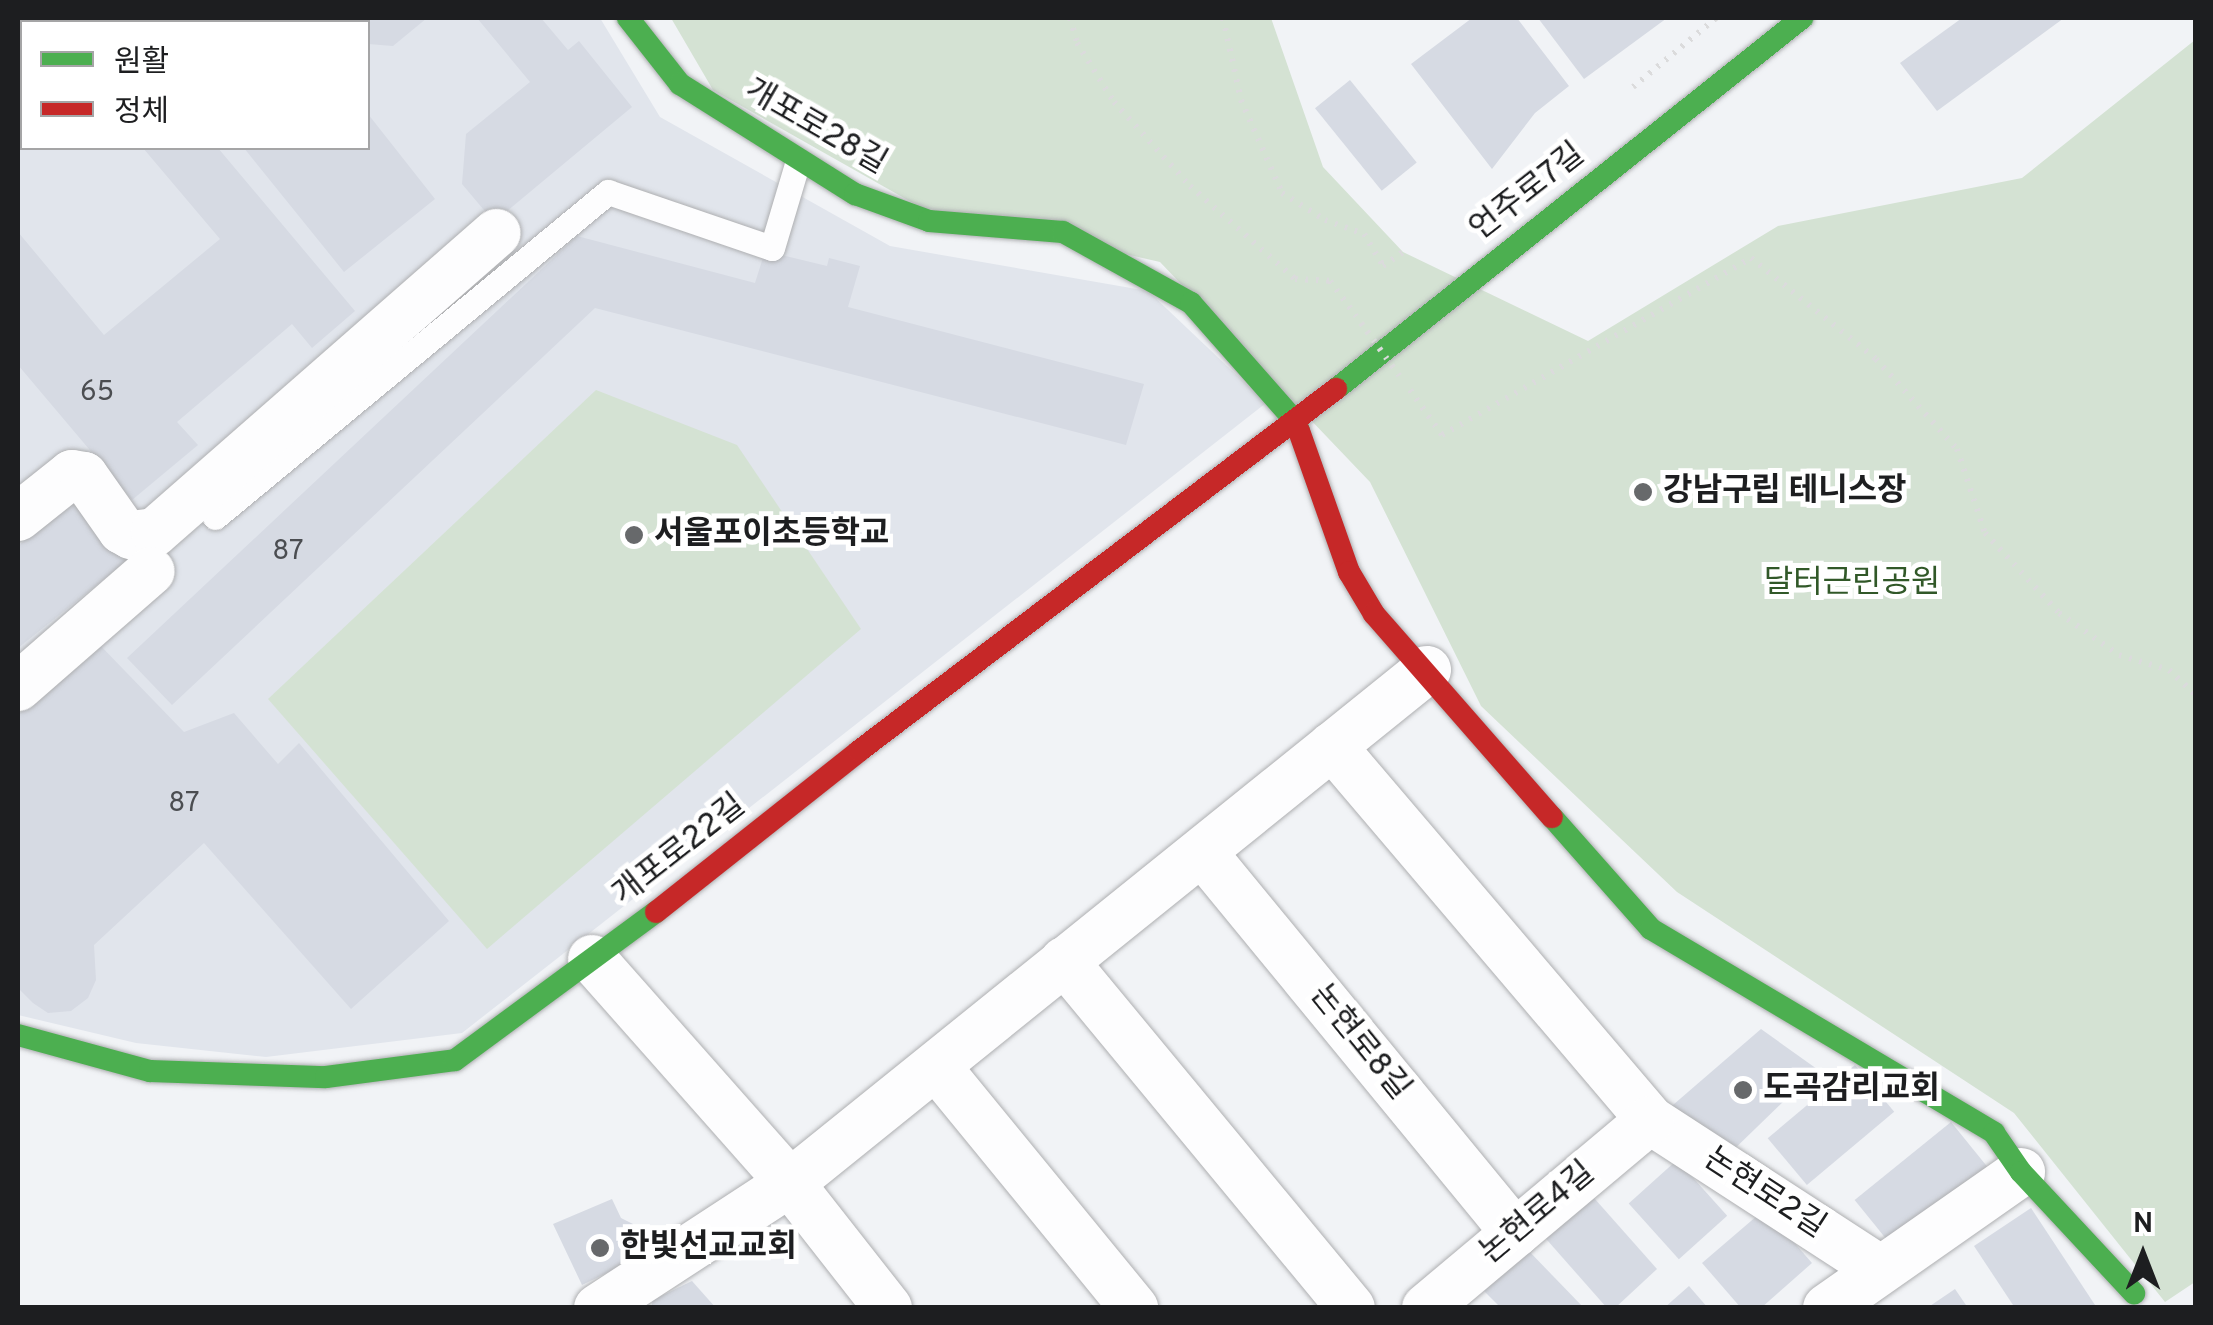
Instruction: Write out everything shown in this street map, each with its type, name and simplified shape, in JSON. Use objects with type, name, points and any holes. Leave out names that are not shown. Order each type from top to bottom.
[{"type":"street","name":"개포로28길","points":[[628,18],[680,84],[855,194],[929,220],[1063,232],[1191,303],[1295,421]]},
{"type":"street","name":"언주로7길","points":[[1295,421],[1802,18]]},
{"type":"street","points":[[18,517],[72,474],[84,476],[122,530],[130,535],[155,532],[496,233]]},
{"type":"street","points":[[1295,421],[1348,572],[1374,614],[1650,930],[1994,1133],[2020,1172],[2134,1293]]},
{"type":"street","name":"개포로22길","points":[[37,1035],[170,1072],[326,1077],[455,1060],[1295,421]]},
{"type":"street","points":[[18,687],[150,571]]},
{"type":"street","points":[[602,1307],[790,1184],[1426,670]]},
{"type":"street","points":[[1332,746],[1650,1120]]},
{"type":"street","name":"논현로8길","points":[[1203,854],[1515,1233]]},
{"type":"street","points":[[592,959],[790,1184],[888,1308]]},
{"type":"street","points":[[1064,960],[1350,1308]]},
{"type":"street","points":[[936,1066],[1134,1308]]},
{"type":"street","name":"논현로4길","points":[[1426,1308],[1650,1120]]},
{"type":"street","name":"논현로2길","points":[[1650,1120],[1878,1268]]},
{"type":"street","points":[[1827,1308],[1878,1268],[2020,1172]]},
{"type":"lane","points":[[216,517],[608,192],[772,248],[798,161]]},
{"type":"path","points":[[1070,18],[1077,43],[1114,102],[1190,186],[1295,280],[1330,281],[1442,435],[1751,258],[1876,360],[1957,449],[1985,533],[2059,613],[2119,655],[2169,670],[2196,695]]},
{"type":"path","points":[[1224,18],[1241,100],[1282,193],[1325,220],[1364,234],[1384,266],[1404,252]]},
{"type":"path","points":[[1626,92],[1716,18]]},
{"type":"shaded area","name":"서울포이초등학교","points":[[18,18],[600,18],[660,117],[890,246],[1148,291],[1266,403],[462,1033],[266,1057],[136,1043],[18,1015]]},
{"type":"green space","name":"달터근린공원","points":[[671,18],[1271,18],[1323,167],[1403,252],[1588,341],[1778,226],[2022,178],[2195,40],[2195,1282],[2165,1302],[2014,1113],[1677,892],[1481,706],[1370,482],[1160,262],[920,207],[713,90]]},
{"type":"green space","points":[[596,390],[737,445],[861,629],[487,949],[268,699]]},
{"type":"building","points":[[18,18],[109,18],[20,20],[18,140]]},
{"type":"building","points":[[427,18],[393,46],[370,44],[370,20],[325,20]]},
{"type":"building","points":[[477,18],[541,18],[568,50],[579,41],[632,107],[494,222],[462,184],[466,134],[530,82]]},
{"type":"building","points":[[1472,18],[1517,18],[1569,86],[1535,113],[1492,169],[1411,64]]},
{"type":"building","points":[[1538,18],[1667,18],[1584,79]]},
{"type":"building","points":[[1962,18],[2064,18],[1937,111],[1900,63]]},
{"type":"building","points":[[1350,80],[1417,162],[1382,191],[1315,108]]},
{"type":"building","points":[[370,117],[435,199],[344,272],[246,150],[370,150]]},
{"type":"building","points":[[145,150],[220,150],[355,311],[312,348],[292,324],[177,422],[198,445],[132,500],[18,365],[18,232],[104,335],[220,239]]},
{"type":"building","points":[[577,236],[755,283],[765,251],[827,266],[829,258],[860,266],[848,307],[1144,384],[1126,445],[595,308],[172,705],[127,658]]},
{"type":"building","points":[[78,497],[129,559],[18,648],[18,546]]},
{"type":"building","points":[[96,641],[184,732],[234,713],[278,764],[299,743],[449,921],[351,1009],[204,843],[94,945],[96,980],[88,998],[71,1011],[48,1013],[33,1003],[18,988],[18,715]]},
{"type":"building","name":"도곡감리교회","points":[[1761,1029],[1817,1069],[1724,1159],[1666,1111]]},
{"type":"building","points":[[1855,1065],[1894,1112],[1807,1185],[1768,1138]]},
{"type":"building","points":[[1951,1122],[1988,1167],[1891,1245],[1855,1200]]},
{"type":"building","points":[[1677,1160],[1727,1216],[1679,1259],[1629,1203]]},
{"type":"building","points":[[1587,1190],[1657,1269],[1615,1308],[1607,1308],[1540,1232]]},
{"type":"building","name":"한빛선교교회","points":[[612,1199],[621,1218],[633,1224],[630,1238],[640,1257],[582,1285],[553,1224]]},
{"type":"building","points":[[2031,1208],[2097,1308],[2015,1308],[1974,1246]]},
{"type":"building","points":[[1765,1209],[1812,1263],[1761,1308],[1741,1308],[1702,1263]]},
{"type":"building","points":[[1524,1246],[1584,1308],[1501,1308],[1481,1288]]},
{"type":"building","points":[[692,1281],[716,1308],[651,1308],[653,1300]]},
{"type":"building","points":[[1689,1286],[1708,1308],[1664,1308]]},
{"type":"building","points":[[1955,1289],[1968,1308],[1927,1308]]},
{"type":"traffic: fast","points":[[628,18],[680,84],[855,194],[929,221],[1063,232],[1191,303],[1295,421],[1299,431]]},
{"type":"traffic: fast","points":[[1336,389],[1802,18]]},
{"type":"traffic: fast","points":[[1552,817],[1651,929],[1994,1133],[2021,1172],[2134,1293]]},
{"type":"traffic: fast","points":[[18,1035],[150,1071],[326,1077],[455,1060],[656,912]]},
{"type":"traffic: jam","points":[[656,912],[859,751],[1336,389]]},
{"type":"traffic: jam","points":[[1299,431],[1349,572],[1374,614],[1552,817]]},
{"type":"place","name":"강남구립 테니스장","points":[[1643,492]]},
{"type":"place","name":"서울포이초등학교","points":[[634,535]]},
{"type":"place","name":"도곡감리교회","points":[[1743,1090]]},
{"type":"place","name":"한빛선교교회","points":[[600,1248]]}]
